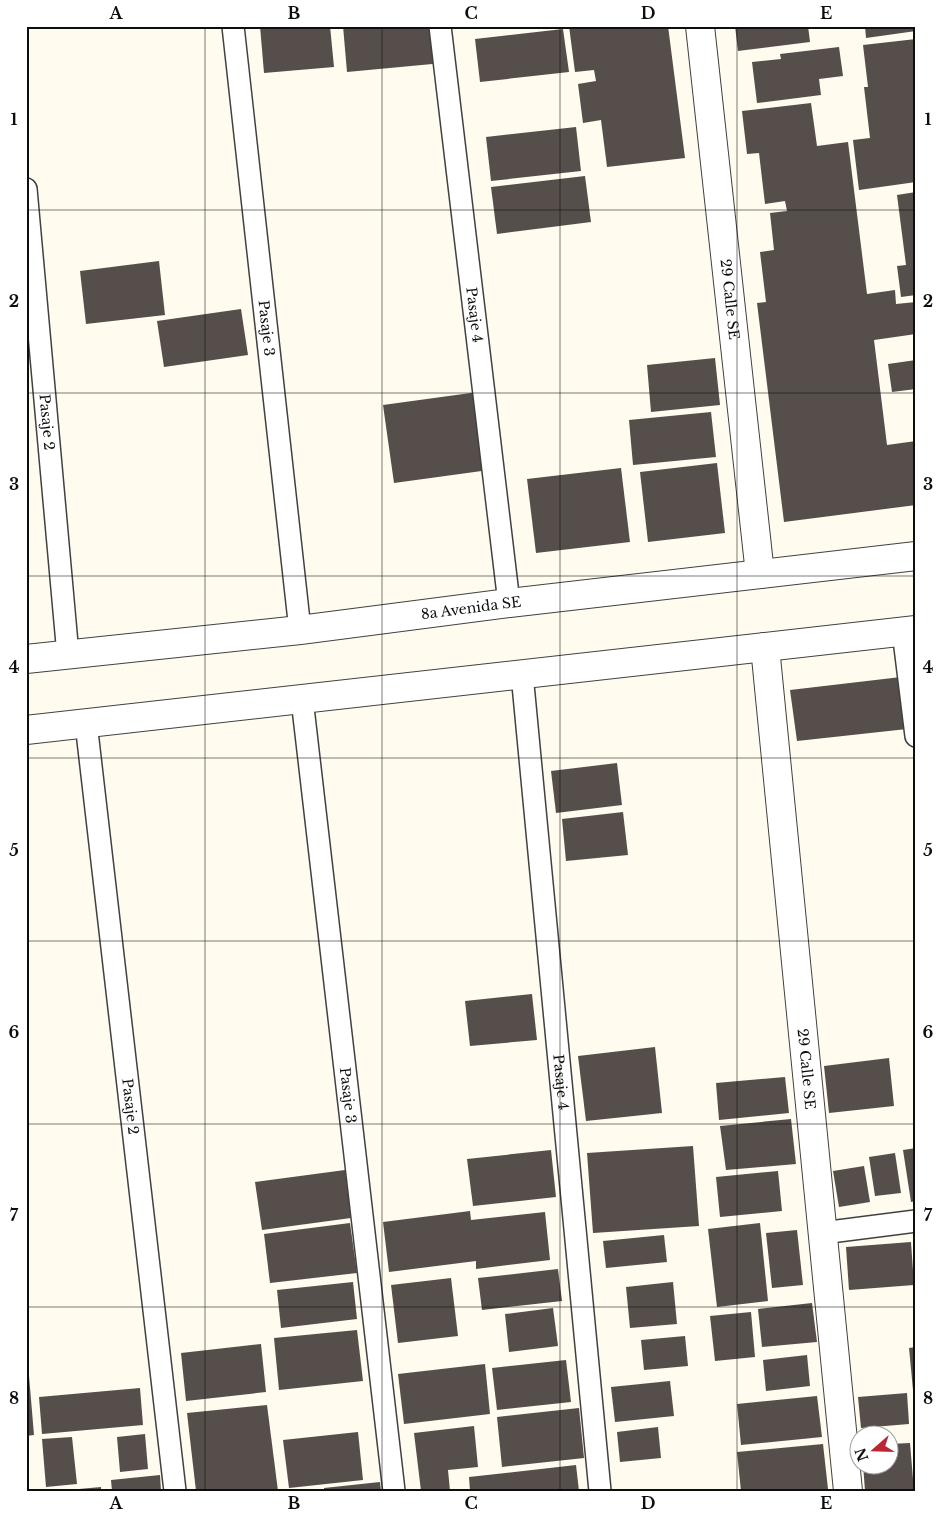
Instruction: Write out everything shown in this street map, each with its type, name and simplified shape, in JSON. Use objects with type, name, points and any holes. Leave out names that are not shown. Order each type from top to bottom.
[{"type":"street","name":"29 Calle SE","points":[[700,26],[760,574]]},
{"type":"street","name":"8a Avenida SE","points":[[26,660],[300,630],[509,603],[916,556]]},
{"type":"street","points":[[26,730],[909,630]]},
{"type":"street","name":"29 Calle SE","points":[[765,647],[848,1491]]},
{"type":"lane","name":"Pasaje 3","points":[[233,26],[300,630]]},
{"type":"lane","name":"Pasaje 4","points":[[440,26],[509,603]]},
{"type":"lane","name":"Pasaje 2","points":[[26,189],[68,655]]},
{"type":"lane","points":[[909,630],[916,736]]},
{"type":"lane","name":"Pasaje 4","points":[[522,674],[600,1491]]},
{"type":"lane","name":"Pasaje 3","points":[[302,699],[394,1491]]},
{"type":"lane","name":"Pasaje 2","points":[[86,723],[174,1491]]},
{"type":"lane","points":[[822,1233],[916,1221]]},
{"type":"building","points":[[260,26],[330,26],[334,67],[264,73]]},
{"type":"building","points":[[343,26],[440,26],[443,63],[347,72]]},
{"type":"building","points":[[569,26],[668,26],[685,158],[607,167],[601,120],[583,123],[578,84],[596,81],[594,70],[575,72]]},
{"type":"building","points":[[735,26],[808,26],[810,42],[738,51]]},
{"type":"building","points":[[865,26],[916,26],[916,31],[866,38]]},
{"type":"building","points":[[563,29],[569,72],[480,82],[475,39]]},
{"type":"building","points":[[916,39],[916,182],[859,190],[853,140],[870,138],[864,87],[868,87],[863,45]]},
{"type":"building","points":[[839,47],[843,76],[819,79],[821,95],[757,103],[752,62],[781,59],[780,54]]},
{"type":"building","points":[[811,103],[817,146],[848,142],[867,294],[895,290],[896,304],[916,302],[916,334],[874,340],[887,445],[916,441],[916,505],[784,522],[757,303],[766,302],[760,252],[774,250],[770,213],[787,211],[785,201],[765,204],[759,153],[747,154],[742,111]]},
{"type":"building","points":[[576,127],[581,171],[491,181],[486,137]]},
{"type":"building","points":[[585,176],[591,222],[497,234],[491,187]]},
{"type":"building","points":[[916,192],[916,295],[901,297],[897,266],[906,265],[897,195]]},
{"type":"building","points":[[159,261],[165,315],[86,324],[80,271]]},
{"type":"building","points":[[241,309],[248,355],[164,367],[157,321]]},
{"type":"building","points":[[715,358],[720,405],[651,412],[647,365]]},
{"type":"building","points":[[916,360],[916,389],[892,392],[888,364]]},
{"type":"building","points":[[478,392],[489,470],[394,483],[383,405]]},
{"type":"building","points":[[711,412],[716,457],[633,465],[629,420]]},
{"type":"building","points":[[717,463],[725,533],[648,542],[640,472]]},
{"type":"building","points":[[621,468],[630,542],[536,553],[527,479]]},
{"type":"building","points":[[901,677],[907,729],[797,741],[790,690]]},
{"type":"building","points":[[617,763],[622,805],[556,813],[551,771]]},
{"type":"building","points":[[623,812],[628,855],[566,861],[562,819]]},
{"type":"building","points":[[532,994],[537,1040],[470,1046],[465,1001]]},
{"type":"building","points":[[655,1047],[662,1113],[586,1121],[578,1056]]},
{"type":"building","points":[[889,1058],[894,1106],[829,1113],[824,1066]]},
{"type":"building","points":[[785,1077],[789,1113],[719,1120],[716,1083]]},
{"type":"building","points":[[791,1119],[796,1164],[726,1170],[720,1126]]},
{"type":"building","points":[[693,1146],[699,1226],[593,1233],[587,1153]]},
{"type":"building","points":[[916,1148],[916,1201],[911,1202],[903,1150]]},
{"type":"building","points":[[551,1150],[556,1197],[473,1206],[467,1159]]},
{"type":"building","points":[[895,1153],[901,1193],[875,1196],[869,1157]]},
{"type":"building","points":[[864,1166],[870,1202],[839,1207],[833,1171]]},
{"type":"building","points":[[345,1170],[351,1218],[262,1230],[255,1182]]},
{"type":"building","points":[[778,1171],[782,1211],[720,1217],[716,1177]]},
{"type":"building","points":[[470,1211],[471,1220],[545,1212],[550,1260],[476,1269],[476,1261],[389,1272],[383,1222]]},
{"type":"building","points":[[350,1223],[357,1273],[270,1283],[264,1234]]},
{"type":"building","points":[[760,1223],[768,1301],[717,1307],[708,1229]]},
{"type":"building","points":[[797,1230],[803,1285],[772,1288],[766,1233]]},
{"type":"building","points":[[664,1235],[667,1262],[606,1268],[603,1241]]},
{"type":"building","points":[[911,1242],[914,1285],[849,1290],[846,1247]]},
{"type":"building","points":[[558,1269],[562,1301],[482,1310],[478,1278]]},
{"type":"building","points":[[451,1278],[458,1336],[398,1343],[391,1285]]},
{"type":"building","points":[[353,1282],[357,1319],[281,1328],[277,1290]]},
{"type":"building","points":[[673,1282],[677,1324],[630,1328],[626,1287]]},
{"type":"building","points":[[812,1303],[817,1342],[762,1347],[758,1309]]},
{"type":"building","points":[[553,1308],[558,1346],[509,1352],[505,1314]]},
{"type":"building","points":[[751,1312],[755,1357],[715,1361],[710,1316]]},
{"type":"building","points":[[357,1330],[363,1381],[279,1390],[274,1338]]},
{"type":"building","points":[[685,1336],[688,1366],[644,1370],[641,1340]]},
{"type":"building","points":[[261,1344],[266,1392],[186,1401],[181,1353]]},
{"type":"building","points":[[916,1347],[916,1390],[913,1390],[909,1348]]},
{"type":"building","points":[[807,1355],[810,1386],[766,1391],[763,1360]]},
{"type":"building","points":[[566,1360],[571,1402],[497,1410],[492,1368]]},
{"type":"building","points":[[26,1364],[28,1364],[34,1435],[26,1436]]},
{"type":"building","points":[[485,1364],[490,1414],[404,1424],[398,1374]]},
{"type":"building","points":[[670,1381],[674,1416],[615,1422],[611,1387]]},
{"type":"building","points":[[140,1388],[143,1425],[42,1434],[39,1397]]},
{"type":"building","points":[[907,1393],[909,1424],[861,1424],[858,1397]]},
{"type":"building","points":[[817,1396],[822,1437],[741,1445],[737,1404]]},
{"type":"building","points":[[267,1405],[278,1491],[196,1491],[187,1413]]},
{"type":"building","points":[[579,1408],[584,1458],[502,1467],[497,1417]]},
{"type":"building","points":[[474,1426],[478,1467],[448,1470],[450,1491],[421,1491],[414,1433]]},
{"type":"building","points":[[658,1427],[661,1458],[620,1462],[617,1432]]},
{"type":"building","points":[[358,1432],[363,1480],[289,1488],[283,1440]]},
{"type":"building","points":[[145,1434],[148,1469],[120,1472],[117,1437]]},
{"type":"building","points":[[72,1437],[77,1484],[46,1487],[42,1439]]},
{"type":"building","points":[[910,1443],[914,1491],[865,1491],[864,1474],[900,1474],[900,1444]]},
{"type":"building","points":[[823,1444],[828,1489],[741,1491],[737,1452]]},
{"type":"building","points":[[576,1465],[579,1491],[470,1491],[469,1477]]},
{"type":"building","points":[[160,1475],[161,1491],[112,1491],[111,1480]]},
{"type":"building","points":[[380,1482],[381,1491],[324,1491],[324,1488]]},
{"type":"building","points":[[101,1487],[101,1491],[79,1491],[79,1489]]}]
